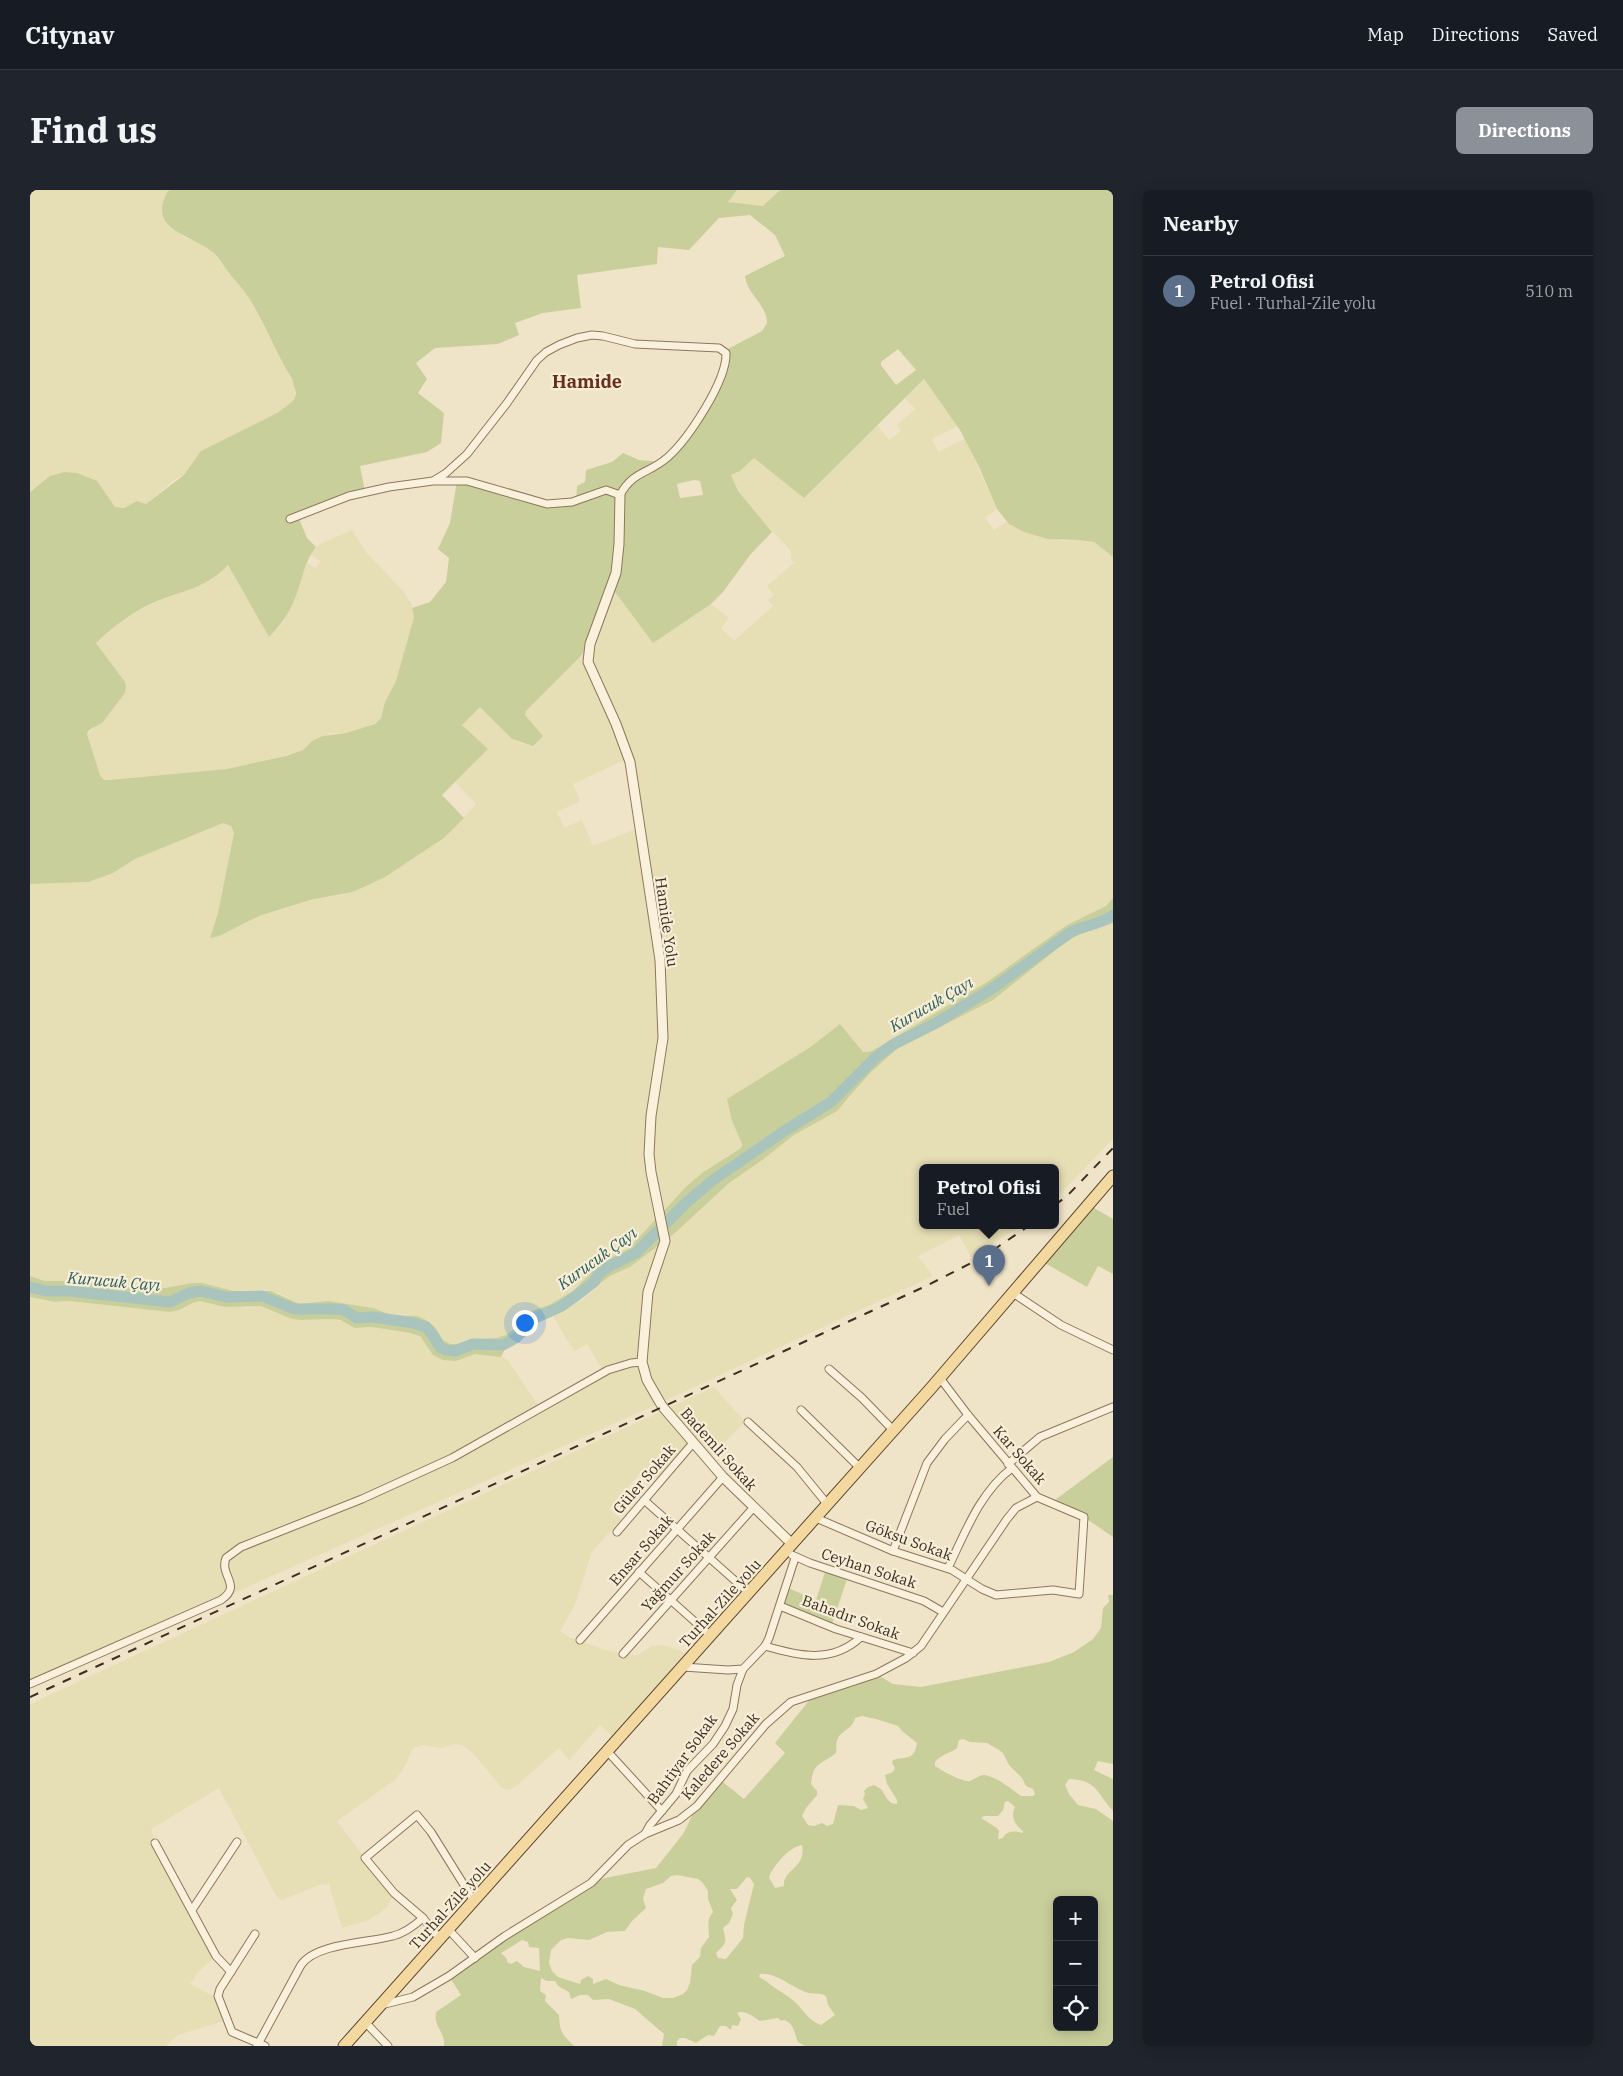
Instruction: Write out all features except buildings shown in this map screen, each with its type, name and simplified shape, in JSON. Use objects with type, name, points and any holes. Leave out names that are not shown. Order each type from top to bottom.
[{"type":"main road","name":"Turhal-Zile yolu","points":[[344,2046],[749,1593],[791,1551],[816,1518],[894,1431],[1113,1176]]},
{"type":"street","points":[[290,519],[365,492],[433,481],[467,481],[547,504],[572,502],[606,490],[620,495],[633,477],[668,456],[706,408],[724,365],[726,358],[724,350],[707,347],[635,344],[592,335],[559,345],[546,352],[529,369],[507,404],[467,454],[446,473],[433,481]]},
{"type":"street","name":"Hamide Yolu","points":[[620,495],[619,551],[616,573],[590,644],[588,662],[616,724],[630,762],[660,960],[664,1038],[651,1116],[649,1154],[664,1234],[664,1246],[648,1292],[642,1362]]},
{"type":"street","points":[[1013,1293],[1061,1325],[1113,1350]]},
{"type":"street","points":[[30,1684],[221,1600],[231,1590],[231,1584],[224,1568],[226,1558],[241,1547],[362,1499],[452,1458],[608,1370],[631,1363],[642,1362]]},
{"type":"street","name":"Bademli Sokak","points":[[642,1362],[647,1380],[660,1403],[723,1477],[754,1507],[791,1551]]},
{"type":"street","points":[[829,1369],[862,1398],[894,1431]]},
{"type":"street","name":"Kar Sokak","points":[[940,1378],[968,1416],[1037,1496],[1084,1517],[1080,1594]]},
{"type":"street","points":[[948,1568],[978,1508],[1010,1466],[1040,1437],[1113,1407]]},
{"type":"street","points":[[801,1410],[860,1468]]},
{"type":"street","points":[[893,1551],[927,1463],[945,1439],[968,1416]]},
{"type":"street","points":[[748,1422],[796,1467],[828,1505]]},
{"type":"street","name":"Güler Sokak","points":[[617,1532],[693,1443]]},
{"type":"street","name":"Ensar Sokak","points":[[580,1640],[723,1477]]},
{"type":"street","name":"Kaledere Sokak","points":[[379,2005],[413,1997],[591,1882],[620,1852],[645,1834],[679,1820],[697,1806],[766,1724],[791,1702],[876,1674],[913,1653],[921,1646],[942,1612],[1016,1508],[1037,1496]]},
{"type":"street","points":[[644,1500],[749,1593]]},
{"type":"street","name":"Yağmur Sokak","points":[[623,1654],[754,1507]]},
{"type":"street","name":"Göksu Sokak","points":[[816,1518],[893,1551],[948,1568],[982,1589],[996,1595],[1053,1590],[1080,1594]]},
{"type":"street","points":[[683,1667],[743,1669],[765,1646],[780,1606],[791,1551]]},
{"type":"street","name":"Ceyhan Sokak","points":[[791,1551],[924,1601],[942,1612]]},
{"type":"street","points":[[639,1572],[711,1636]]},
{"type":"street","name":"Bahadır Sokak","points":[[780,1606],[861,1637],[913,1653]]},
{"type":"street","points":[[765,1646],[794,1654],[822,1656],[843,1650],[861,1637]]},
{"type":"street","name":"Bahtiyar Sokak","points":[[645,1834],[679,1789],[687,1771],[713,1744],[725,1726],[733,1708],[737,1685],[743,1669]]},
{"type":"street","points":[[608,1752],[662,1810]]},
{"type":"street","points":[[440,1938],[423,1918],[394,1893],[364,1858],[417,1815],[445,1854],[474,1901]]},
{"type":"street","points":[[192,1910],[237,1842]]},
{"type":"street","points":[[155,1843],[216,1956],[230,1972]]},
{"type":"street","points":[[255,1934],[230,1972],[218,1996],[234,2034],[260,2045],[301,1965],[307,1957],[343,1946],[399,1934],[412,1928],[423,1918]]},
{"type":"street","points":[[448,1929],[476,1958]]},
{"type":"street","points":[[365,2022],[388,2046]]},
{"type":"shaded area","points":[[30,190],[171,190],[168,191],[169,226],[185,238],[201,243],[215,254],[248,296],[295,387],[294,400],[277,413],[202,451],[184,475],[177,478],[146,504],[137,501],[124,508],[114,507],[107,495],[77,473],[64,472],[50,476],[30,492]]},
{"type":"shaded area","points":[[737,190],[780,190],[763,206],[727,202]]},
{"type":"shaded area","points":[[924,379],[958,426],[932,439],[938,452],[965,439],[997,509],[985,518],[994,530],[1006,522],[1062,541],[1079,540],[1094,542],[1113,557],[1113,898],[1106,906],[1067,925],[987,982],[872,1051],[864,1052],[827,1034],[809,1048],[732,1121],[741,1142],[741,1148],[702,1173],[628,1249],[574,1291],[549,1305],[531,1311],[506,1335],[450,1344],[443,1340],[435,1327],[406,1314],[391,1315],[373,1308],[349,1305],[300,1304],[279,1293],[263,1290],[234,1291],[202,1283],[148,1289],[74,1281],[45,1281],[30,1276],[30,884],[62,883],[113,873],[135,859],[223,823],[231,826],[234,833],[218,913],[210,937],[226,932],[259,916],[310,900],[339,895],[410,861],[444,838],[476,804],[455,782],[487,750],[462,724],[480,706],[512,739],[523,744],[543,736],[525,715],[526,711],[579,658],[590,644],[611,587],[653,642],[711,604],[729,618],[721,628],[734,641],[773,606],[768,600],[774,595],[767,586],[794,563],[791,560],[791,551],[755,513],[738,491],[730,476],[740,471],[754,457],[804,498],[877,425],[889,440],[901,431],[897,425],[915,409],[905,398]],"holes":[[[629,758],[641,827],[593,846],[582,820],[564,828],[557,812],[580,801],[573,784]]]},
{"type":"shaded area","points":[[352,530],[366,552],[404,592],[411,603],[414,617],[396,681],[385,702],[381,718],[375,724],[346,733],[332,733],[312,741],[303,750],[274,759],[227,769],[104,780],[100,775],[87,734],[110,712],[125,693],[126,687],[125,682],[96,643],[121,622],[145,607],[212,580],[228,565],[269,637],[283,623],[307,563],[316,568],[321,561],[310,555],[312,551],[320,544]]},
{"type":"shaded area","points":[[1113,923],[1113,1139],[1059,1195],[1059,1164],[919,1164],[919,1229],[1016,1229],[971,1257],[959,1235],[918,1256],[933,1276],[660,1403],[30,1684],[30,1297],[55,1302],[69,1301],[170,1312],[200,1301],[246,1308],[261,1306],[301,1320],[333,1319],[364,1328],[372,1327],[410,1333],[420,1336],[428,1347],[475,1354],[497,1355],[507,1359],[539,1407],[604,1372],[587,1344],[574,1351],[553,1316],[582,1300],[610,1276],[630,1267],[675,1233],[729,1183],[794,1135],[846,1102],[871,1072],[897,1049],[993,1000],[1067,941],[1079,934]]},
{"type":"shaded area","points":[[714,1387],[745,1422],[707,1460],[693,1444],[660,1482],[644,1469],[609,1509],[621,1519],[592,1552],[574,1607],[560,1631],[569,1637],[623,1654],[638,1655],[652,1646],[662,1645],[679,1650],[691,1658],[618,1741],[600,1725],[569,1760],[559,1748],[515,1787],[508,1790],[501,1787],[473,1753],[462,1745],[455,1744],[441,1748],[423,1745],[413,1748],[406,1764],[395,1780],[337,1821],[372,1868],[394,1893],[390,1903],[384,1910],[368,1920],[342,1928],[329,1884],[319,1885],[282,1900],[277,1897],[219,1788],[151,1829],[155,1843],[216,1956],[199,1971],[190,1984],[211,1995],[218,1996],[227,2020],[178,2035],[166,2046],[30,2046],[30,1704]]},
{"type":"green space","points":[[737,190],[728,202],[763,206],[780,190],[1113,190],[1113,557],[1094,542],[1048,539],[1024,532],[1009,524],[997,509],[980,469],[960,430],[924,379],[804,498],[754,458],[740,471],[731,475],[738,491],[772,532],[750,555],[723,592],[711,604],[653,643],[612,588],[590,644],[579,658],[526,711],[525,715],[543,736],[533,746],[512,739],[480,707],[462,725],[488,749],[442,795],[464,818],[444,838],[385,877],[352,892],[310,900],[259,916],[219,936],[210,938],[218,913],[234,833],[231,826],[223,823],[135,859],[113,873],[88,882],[30,884],[30,492],[50,476],[64,472],[77,473],[97,481],[115,507],[124,508],[137,501],[146,504],[184,475],[201,451],[277,413],[294,400],[296,393],[292,379],[245,292],[214,253],[175,230],[167,223],[163,215],[163,204],[168,191]],"holes":[[[750,215],[775,235],[785,256],[745,276],[749,289],[761,305],[766,316],[767,323],[762,331],[724,351],[723,367],[712,397],[693,424],[661,462],[639,460],[623,453],[612,462],[586,470],[585,482],[577,486],[576,501],[547,504],[457,481],[450,523],[438,549],[449,558],[446,582],[430,602],[412,608],[414,617],[396,681],[385,702],[381,718],[375,724],[346,733],[323,736],[312,741],[303,750],[286,756],[227,769],[104,780],[100,775],[87,734],[89,730],[102,723],[125,693],[126,687],[125,682],[96,643],[126,618],[151,603],[205,583],[228,565],[269,637],[281,624],[290,609],[306,565],[316,547],[307,538],[298,516],[365,492],[360,466],[427,452],[441,443],[444,413],[418,393],[427,379],[416,363],[435,348],[498,344],[519,335],[515,323],[543,313],[581,308],[577,275],[657,264],[658,247],[689,250],[719,218]],[[898,349],[916,370],[896,385],[881,365],[881,362]],[[694,480],[700,481],[703,495],[680,498],[677,484]]]},
{"type":"green space","points":[[1113,898],[1113,923],[1080,934],[1067,941],[993,1000],[897,1049],[871,1072],[837,1111],[794,1135],[729,1183],[675,1233],[630,1267],[610,1276],[567,1309],[537,1323],[526,1332],[520,1341],[505,1349],[501,1357],[475,1354],[456,1361],[443,1360],[433,1355],[420,1336],[410,1333],[372,1327],[355,1328],[340,1320],[333,1319],[292,1319],[261,1306],[225,1307],[200,1301],[170,1312],[69,1301],[55,1302],[30,1297],[30,1276],[45,1281],[74,1281],[148,1289],[202,1283],[234,1291],[271,1291],[300,1304],[328,1301],[373,1308],[391,1315],[417,1316],[428,1321],[435,1327],[443,1340],[450,1344],[506,1335],[531,1311],[549,1305],[573,1291],[602,1262],[628,1249],[686,1187],[702,1173],[741,1148],[742,1144],[732,1121],[727,1099],[809,1048],[840,1024],[863,1052],[872,1051],[987,982],[1067,925],[1106,906]]},
{"type":"green space","points":[[1089,1205],[1113,1219],[1113,1274],[1098,1266],[1087,1287],[1041,1261]]},
{"type":"green space","points":[[1113,1457],[1113,1537],[1084,1517],[1051,1503]]},
{"type":"green space","points":[[826,1569],[848,1576],[831,1627],[780,1606],[786,1587],[816,1600]]},
{"type":"green space","points":[[1108,1595],[1113,1595],[1113,1764],[1098,1761],[1094,1770],[1113,1779],[1113,1811],[1091,1785],[1069,1779],[1065,1785],[1069,1794],[1078,1805],[1096,1809],[1113,1821],[1113,2046],[805,2046],[798,2042],[790,2023],[787,2021],[781,2021],[778,2018],[760,2021],[749,2014],[740,2012],[737,2013],[741,2019],[738,2026],[732,2025],[731,2030],[726,2026],[720,2026],[714,2036],[708,2035],[696,2043],[680,2038],[677,2041],[677,2046],[662,2046],[664,2034],[635,2009],[609,1999],[593,2000],[588,1995],[580,1995],[571,1999],[569,1992],[558,1986],[555,1981],[547,1981],[541,1978],[540,1991],[546,1995],[545,2001],[559,2015],[562,2033],[574,2046],[444,2046],[443,2037],[436,2021],[436,2012],[461,1995],[449,1976],[591,1883],[605,1878],[656,1868],[683,1834],[697,1806],[719,1779],[744,1799],[785,1753],[775,1743],[815,1693],[876,1674],[893,1684],[921,1687],[1049,1662],[1074,1652],[1093,1639],[1101,1628],[1103,1608],[1109,1602]],"holes":[[[862,1716],[898,1726],[917,1743],[914,1753],[909,1757],[893,1760],[892,1763],[895,1768],[893,1772],[885,1775],[887,1784],[897,1800],[897,1804],[891,1803],[881,1789],[874,1785],[864,1791],[863,1799],[868,1808],[861,1810],[854,1806],[838,1805],[833,1824],[827,1826],[822,1823],[814,1826],[808,1825],[802,1816],[817,1795],[817,1791],[811,1784],[814,1771],[819,1764],[836,1753],[839,1736],[851,1726],[855,1718]],[[959,1740],[987,1743],[999,1750],[1003,1753],[1009,1765],[1022,1778],[1026,1786],[1033,1789],[1035,1794],[1033,1796],[1021,1796],[998,1780],[984,1775],[970,1781],[962,1780],[935,1766],[935,1762],[938,1759],[957,1748]],[[1008,1801],[1015,1807],[1014,1820],[1023,1833],[1009,1832],[1003,1838],[998,1839],[999,1831],[997,1828],[981,1818],[984,1816],[998,1816],[1003,1810],[1005,1802]],[[802,1845],[803,1853],[801,1859],[787,1876],[784,1886],[775,1888],[769,1877],[774,1867],[787,1853]],[[677,1875],[698,1879],[702,1882],[708,1891],[708,1899],[713,1912],[709,1921],[709,1937],[701,1948],[700,1957],[692,1965],[690,1983],[683,1994],[673,1998],[663,1998],[645,1991],[619,1985],[606,1979],[593,1984],[593,1979],[588,1976],[581,1980],[580,1984],[558,1977],[552,1971],[549,1963],[551,1950],[561,1940],[568,1938],[589,1940],[607,1932],[625,1931],[632,1921],[646,1908],[643,1899],[646,1889],[663,1883],[671,1876]],[[747,1877],[754,1884],[744,1925],[743,1938],[726,1959],[718,1958],[716,1953],[723,1946],[725,1939],[723,1928],[729,1923],[733,1914],[731,1908],[737,1900],[730,1889],[737,1889]],[[522,1940],[528,1942],[529,1947],[539,1948],[540,1971],[524,1967],[517,1961],[511,1964],[507,1962],[507,1959],[501,1953]],[[760,1974],[771,1975],[798,1989],[826,1996],[828,2005],[835,2015],[821,2025],[817,2024],[787,1995],[759,1977]]]},
{"type":"waterway","name":"Kurucuk Çayı","points":[[30,1287],[46,1291],[69,1291],[170,1302],[189,1293],[201,1291],[226,1297],[262,1296],[294,1309],[344,1310],[357,1318],[373,1317],[413,1323],[426,1327],[440,1347],[446,1350],[455,1351],[473,1344],[503,1345],[516,1338],[535,1318],[560,1307],[576,1296],[594,1282],[598,1275],[608,1267],[636,1253],[687,1202],[713,1180],[831,1102],[876,1057],[894,1044],[936,1023],[993,988],[1071,932],[1113,915]]},
{"type":"railway","points":[[1059,1202],[1113,1148]]},
{"type":"railway","points":[[30,1697],[926,1286],[983,1257],[1024,1229]]},
{"type":"place","name":"Petrol Ofisi","points":[[989,1286]]},
{"type":"district","name":"Hamide","points":[[587,381]]}]
